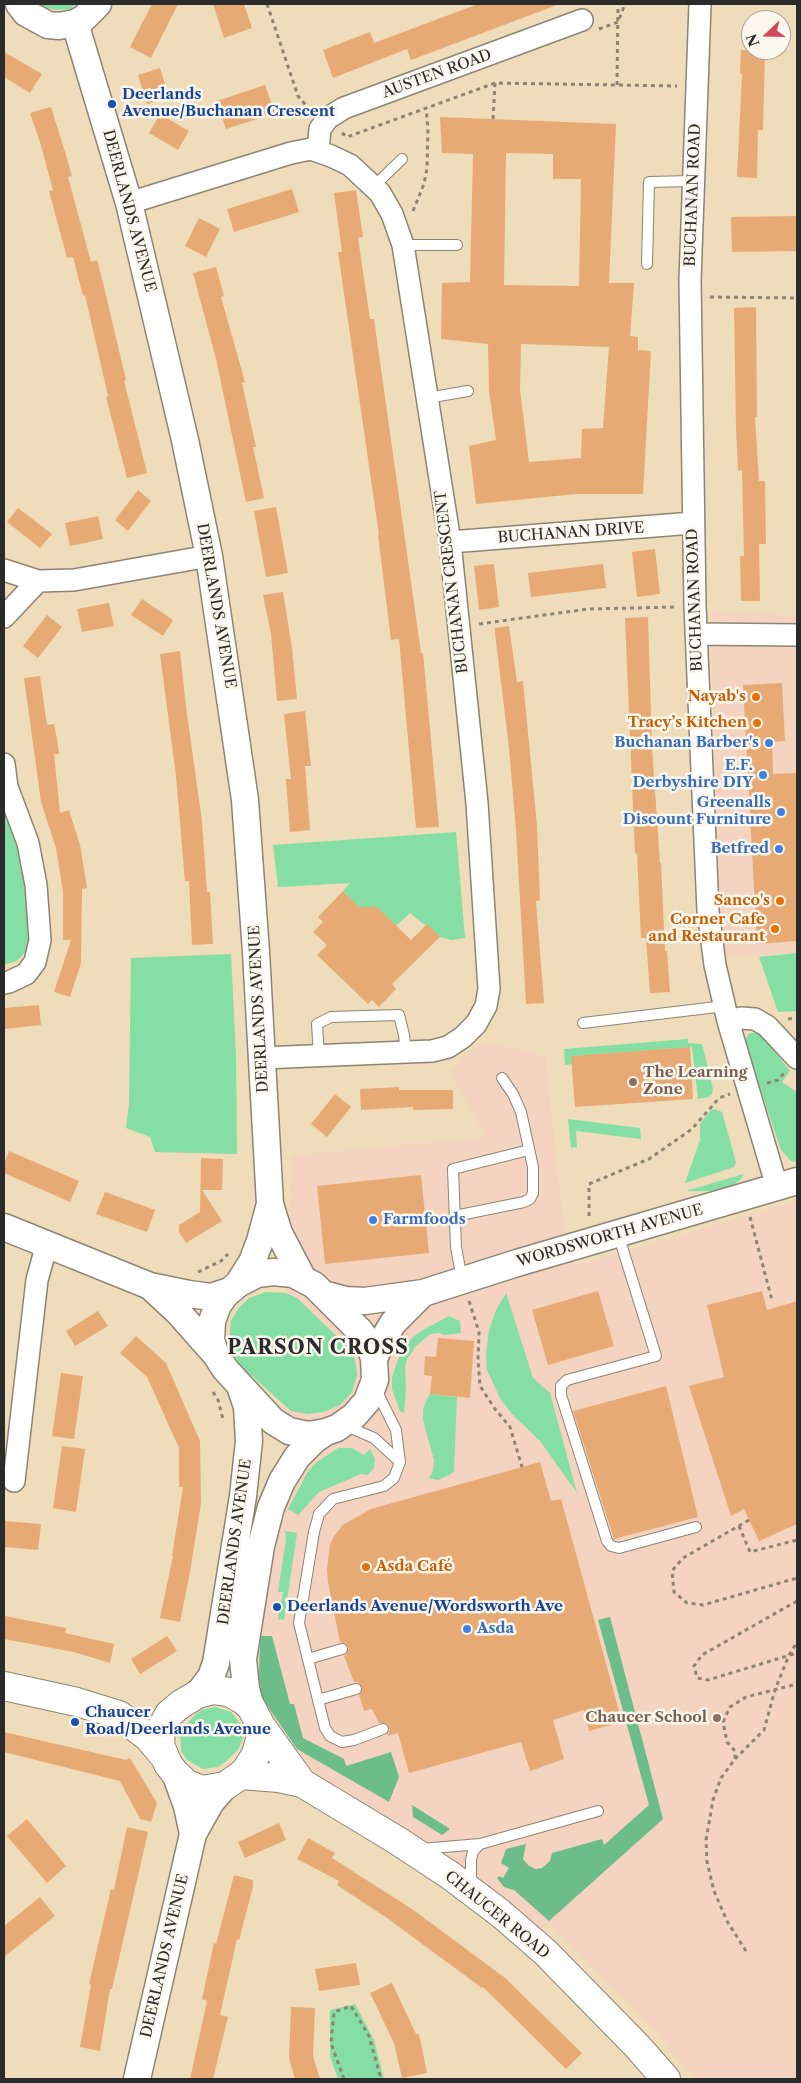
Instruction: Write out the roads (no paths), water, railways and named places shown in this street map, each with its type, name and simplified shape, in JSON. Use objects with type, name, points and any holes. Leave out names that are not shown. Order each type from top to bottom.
[{"type":"main road","points":[[4,1686],[78,1702],[119,1715],[148,1737],[169,1764],[187,1784],[202,1790],[233,1780],[247,1769],[256,1754],[256,1716],[243,1700],[229,1692],[213,1690],[198,1694],[169,1714],[161,1728],[160,1745],[169,1764]]},
{"type":"main road","points":[[119,1715],[174,1710]]},
{"type":"main road","name":"CHAUCER ROAD","points":[[256,1716],[302,1783]]},
{"type":"main road","name":"CHAUCER ROAD","points":[[233,1780],[279,1778],[302,1783],[412,1850],[472,1892],[545,1952],[637,2046],[666,2079]]},
{"type":"street","points":[[19,4],[26,13],[48,24],[58,26],[75,23],[84,18],[98,4]]},
{"type":"street","name":"BUCHANAN ROAD","points":[[700,4],[693,181],[691,297],[695,606],[708,911],[715,965],[726,1014],[747,1089],[787,1184]]},
{"type":"street","name":"AUSTEN ROAD","points":[[318,151],[320,129],[328,118],[344,108],[582,20]]},
{"type":"street","name":"DEERLANDS AVENUE","points":[[75,23],[129,203],[160,328],[209,556],[245,800],[256,952],[270,1204],[279,1233],[302,1277]]},
{"type":"street","name":"BUCHANAN CRESCENT","points":[[129,203],[291,153],[311,149],[350,165],[374,186],[392,214],[400,236],[450,542],[477,803],[489,989],[486,1006],[476,1024],[463,1037],[448,1047],[432,1051],[406,1054],[261,1058]]},
{"type":"street","name":"BUCHANAN DRIVE","points":[[450,542],[693,523]]},
{"type":"street","points":[[4,570],[38,581],[74,580],[209,556]]},
{"type":"street","points":[[4,617],[38,581]]},
{"type":"street","points":[[696,634],[797,635]]},
{"type":"street","points":[[4,764],[7,787],[28,843],[36,885],[40,940],[35,962],[26,974],[4,983]]},
{"type":"street","points":[[726,1014],[755,1019],[767,1026],[794,1062]]},
{"type":"street","name":"WORDSWORTH AVENUE","points":[[323,1294],[346,1300],[365,1301],[423,1293],[618,1233],[787,1184]]},
{"type":"street","name":"DEERLANDS AVENUE","points":[[234,1288],[252,1262],[270,1204]]},
{"type":"street","points":[[4,1227],[150,1286],[196,1295],[211,1296],[234,1288],[257,1274],[273,1272],[302,1277],[323,1294],[360,1331],[370,1345],[375,1370],[367,1401],[354,1416],[332,1430],[308,1435],[289,1430],[273,1421],[225,1369],[216,1355],[178,1312],[150,1286]]},
{"type":"street","points":[[14,1481],[37,1280],[47,1244]]},
{"type":"street","points":[[216,1355],[211,1340],[212,1321],[218,1305],[234,1288]]},
{"type":"street","name":"WORDSWORTH AVENUE","points":[[375,1370],[380,1345],[394,1323],[423,1293]]},
{"type":"street","name":"DEERLANDS AVENUE","points":[[198,1694],[211,1677],[216,1663],[243,1496],[249,1441],[247,1407],[240,1385]]},
{"type":"street","name":"DEERLANDS AVENUE","points":[[256,1716],[246,1689],[243,1659],[261,1546],[271,1507],[282,1481],[297,1457],[314,1440],[332,1430]]},
{"type":"street","name":"DEERLANDS AVENUE","points":[[169,1764],[188,1810],[193,1834]]},
{"type":"street","name":"DEERLANDS AVENUE","points":[[137,2079],[193,1834],[211,1802],[233,1780]]},
{"type":"lane","points":[[374,186],[402,159]]},
{"type":"lane","points":[[647,264],[649,182],[693,181]]},
{"type":"lane","points":[[400,236],[457,245]]},
{"type":"lane","points":[[427,398],[468,390]]},
{"type":"lane","points":[[584,1023],[726,1014]]},
{"type":"lane","points":[[318,1056],[317,1024],[331,1016],[399,1016],[406,1054]]},
{"type":"lane","points":[[455,1216],[530,1199],[533,1193],[534,1179],[521,1112],[514,1094],[502,1078]]},
{"type":"lane","points":[[462,1281],[456,1247],[453,1169],[529,1150]]},
{"type":"lane","points":[[618,1233],[656,1356],[567,1380],[561,1386],[561,1395],[607,1541],[611,1546],[619,1548],[696,1527]]},
{"type":"lane","points":[[375,1370],[380,1398],[396,1430],[400,1462],[394,1478],[384,1486],[333,1498],[320,1514],[314,1532],[299,1622],[325,1728],[330,1736],[342,1742],[354,1740],[383,1729]]},
{"type":"lane","points":[[332,1430],[352,1429],[374,1438],[400,1462]]},
{"type":"lane","points":[[308,1659],[342,1650]]},
{"type":"lane","points":[[318,1700],[356,1689]]},
{"type":"lane","points":[[412,1850],[480,1844],[598,1811]]},
{"type":"lane","points":[[472,1892],[471,1860],[473,1851],[480,1844]]},
{"type":"place","name":"Deerlands Avenue/Buchanan Crescent","points":[[112,104]]},
{"type":"place","name":"Nayab's","points":[[756,697]]},
{"type":"place","name":"Tracy’s Kitchen","points":[[757,723]]},
{"type":"place","name":"Buchanan Barber's","points":[[769,743]]},
{"type":"place","name":"E.F. Derbyshire DIY","points":[[763,775]]},
{"type":"place","name":"Greenalls Discount Furniture","points":[[781,812]]},
{"type":"place","name":"Betfred","points":[[779,849]]},
{"type":"place","name":"Sanco's","points":[[780,901]]},
{"type":"place","name":"Corner Cafe and Restaurant","points":[[775,929]]},
{"type":"place","name":"The Learning Zone","points":[[633,1082]]},
{"type":"place","name":"Farmfoods","points":[[373,1220]]},
{"type":"place","name":"Asda Café","points":[[366,1567]]},
{"type":"place","name":"Deerlands Avenue/Wordsworth Ave","points":[[277,1607]]},
{"type":"place","name":"Asda","points":[[467,1629]]},
{"type":"place","name":"Chaucer School","points":[[717,1718]]},
{"type":"place","name":"Chaucer Road/Deerlands Avenue","points":[[75,1722]]},
{"type":"district","name":"PARSON CROSS","points":[[318,1348]]}]
